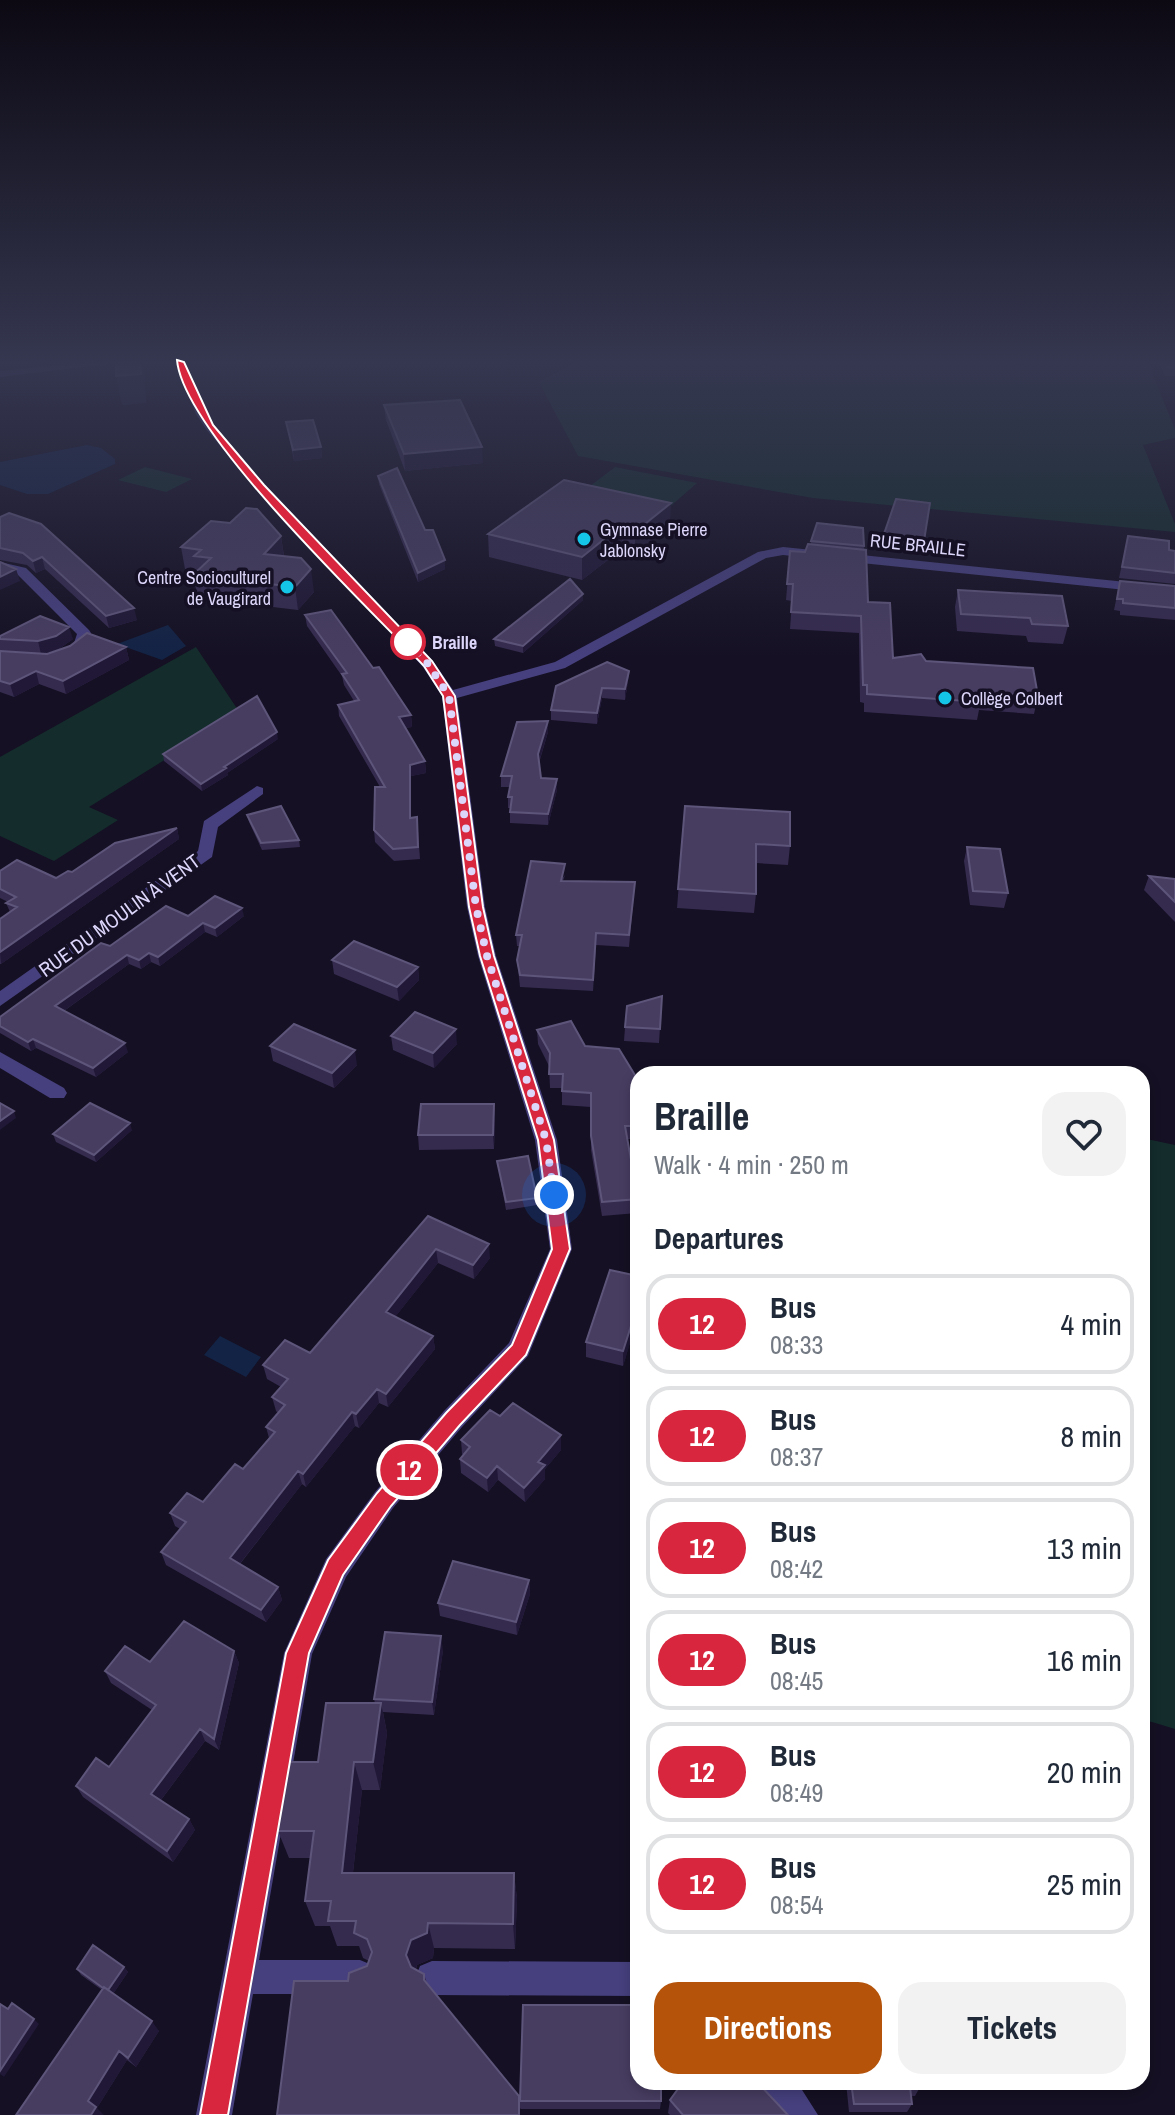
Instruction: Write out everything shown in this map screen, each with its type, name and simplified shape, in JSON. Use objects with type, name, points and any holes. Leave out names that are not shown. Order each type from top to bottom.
[{"type":"street","points":[[214,2115],[298,1653],[336,1568],[384,1500],[453,1419],[519,1349],[561,1249],[546,1140],[487,956],[476,907],[449,696],[428,664],[239,461]]},
{"type":"street","name":"RUE BRAILLE","points":[[449,696],[560,665],[762,555],[783,551],[1175,591]]},
{"type":"street","points":[[0,566],[21,571],[84,633],[80,645],[54,660]]},
{"type":"street","name":"RUE DU MOULIN À VENT","points":[[0,1000],[206,853],[210,825],[257,791]]},
{"type":"street","points":[[0,1059],[57,1093]]},
{"type":"street","points":[[239,1977],[360,1977]]},
{"type":"street","points":[[432,1978],[630,1979]]},
{"type":"street","points":[[781,2090],[800,2115]]},
{"type":"green space","points":[[604,461],[1149,461],[1175,524],[1175,532],[813,498]]},
{"type":"green space","points":[[145,467],[192,479],[166,492],[118,480]]},
{"type":"green space","points":[[615,467],[697,483],[657,518],[573,499]]},
{"type":"green space","points":[[196,647],[240,713],[89,807],[118,820],[54,861],[0,836],[0,757]]},
{"type":"green space","points":[[1150,1140],[1175,1145],[1175,1729],[1150,1721]]},
{"type":"water","points":[[115,461],[115,464],[48,494],[27,494],[0,485],[0,462]]},
{"type":"water","points":[[168,625],[186,646],[162,660],[117,644]]},
{"type":"water","points":[[220,1336],[261,1357],[246,1377],[204,1355]]},
{"type":"building","points":[[397,468],[425,530],[433,530],[445,560],[418,573],[378,476]]},
{"type":"building","points":[[564,480],[671,503],[635,532],[622,529],[613,532],[582,557],[488,534]]},
{"type":"building","points":[[896,499],[930,503],[924,541],[883,537]]},
{"type":"building","points":[[246,508],[257,509],[281,536],[264,554],[301,558],[311,569],[295,587],[193,575],[211,558],[194,556],[201,550],[181,547],[211,521],[230,523]]},
{"type":"building","points":[[9,513],[41,524],[134,608],[106,616],[42,557],[33,561],[23,553],[0,548],[0,517]]},
{"type":"building","points":[[817,523],[863,528],[864,546],[811,541]]},
{"type":"building","points":[[1128,536],[1169,541],[1169,550],[1175,551],[1175,573],[1122,567]]},
{"type":"building","points":[[808,544],[866,550],[868,602],[890,603],[893,658],[921,654],[926,661],[1033,668],[1038,696],[979,692],[980,702],[867,694],[867,685],[863,685],[861,616],[791,612],[793,584],[787,584],[790,551],[805,552]]},
{"type":"building","points":[[0,562],[16,569],[0,577]]},
{"type":"building","points":[[570,579],[583,594],[523,646],[494,639]]},
{"type":"building","points":[[1120,581],[1175,586],[1175,608],[1123,603],[1123,599],[1117,599]]},
{"type":"building","points":[[958,590],[1062,596],[1068,626],[1032,624],[1030,618],[961,614]]},
{"type":"building","points":[[331,610],[373,668],[379,667],[411,715],[399,717],[425,761],[410,765],[410,818],[417,817],[418,847],[393,849],[374,830],[375,787],[385,787],[338,705],[359,700],[342,674],[347,673],[305,615]]},
{"type":"building","points":[[40,616],[69,627],[56,636],[38,641],[0,639],[0,636]]},
{"type":"building","points":[[87,633],[126,647],[63,681],[36,671],[10,684],[0,681],[0,651],[47,654],[70,646]]},
{"type":"building","points":[[607,662],[629,671],[625,689],[602,688],[597,713],[551,710],[556,686]]},
{"type":"building","points":[[257,696],[277,732],[201,784],[163,754]]},
{"type":"building","points":[[548,721],[538,754],[541,778],[557,779],[548,814],[510,812],[512,797],[508,797],[512,776],[501,776],[517,722]]},
{"type":"building","points":[[281,806],[299,840],[261,843],[247,815]]},
{"type":"building","points":[[685,806],[790,812],[790,846],[756,844],[756,894],[678,889]]},
{"type":"building","points":[[177,828],[0,952],[0,919],[17,907],[6,903],[16,897],[0,889],[0,871],[17,860],[56,878],[72,872],[115,843]]},
{"type":"building","points":[[967,847],[1000,849],[1008,893],[973,891]]},
{"type":"building","points":[[531,861],[565,864],[561,881],[635,882],[629,935],[596,933],[593,980],[520,975],[517,960],[522,935],[516,935]]},
{"type":"building","points":[[1149,876],[1175,879],[1175,902]]},
{"type":"building","points":[[215,896],[242,908],[215,928],[203,923],[158,957],[149,953],[139,960],[127,955],[55,1006],[125,1043],[93,1068],[33,1039],[28,1042],[0,1026],[0,1017],[101,943],[110,946],[166,906],[188,916]]},
{"type":"building","points":[[354,941],[418,967],[397,987],[332,960]]},
{"type":"building","points":[[662,996],[660,1029],[625,1027],[627,1006]]},
{"type":"building","points":[[415,1012],[456,1029],[433,1053],[391,1036]]},
{"type":"building","points":[[571,1021],[585,1046],[619,1049],[630,1067],[630,1126],[625,1126],[630,1154],[630,1200],[602,1202],[591,1136],[591,1093],[562,1091],[563,1074],[549,1074],[550,1053],[537,1030]]},
{"type":"building","points":[[294,1024],[355,1050],[332,1073],[270,1046]]},
{"type":"building","points":[[0,1103],[14,1111],[0,1121]]},
{"type":"building","points":[[90,1103],[130,1123],[94,1155],[53,1134]]},
{"type":"building","points":[[421,1104],[494,1104],[493,1135],[418,1135]]},
{"type":"building","points":[[528,1156],[537,1198],[506,1202],[497,1161]]},
{"type":"building","points":[[428,1216],[489,1244],[473,1265],[436,1249],[386,1312],[433,1336],[386,1394],[377,1389],[356,1414],[352,1412],[303,1474],[298,1471],[230,1558],[278,1587],[261,1610],[161,1552],[186,1522],[170,1513],[187,1493],[203,1502],[235,1464],[243,1469],[275,1432],[266,1427],[285,1405],[272,1397],[288,1379],[263,1365],[285,1340],[310,1353]]},
{"type":"building","points":[[610,1270],[630,1274],[630,1329],[623,1351],[586,1342]]},
{"type":"building","points":[[513,1403],[561,1435],[538,1462],[545,1465],[524,1488],[497,1466],[487,1478],[460,1459],[470,1447],[461,1440],[490,1410],[500,1416]]},
{"type":"building","points":[[453,1561],[529,1580],[516,1622],[438,1603]]},
{"type":"building","points":[[184,1621],[234,1651],[214,1739],[200,1729],[151,1794],[189,1819],[167,1851],[76,1786],[96,1758],[109,1767],[156,1705],[105,1671],[125,1646],[150,1662]]},
{"type":"building","points":[[385,1632],[441,1636],[432,1702],[374,1699]]},
{"type":"building","points":[[326,1703],[381,1703],[373,1762],[354,1762],[342,1873],[514,1873],[513,1924],[428,1923],[427,1933],[411,1940],[406,1955],[411,1967],[424,1974],[424,1980],[519,2096],[519,2115],[277,2115],[294,1981],[348,1981],[349,1973],[367,1966],[372,1952],[367,1939],[354,1933],[356,1921],[328,1921],[331,1901],[305,1901],[314,1831],[278,1831],[286,1762],[318,1762]]},
{"type":"building","points":[[93,1945],[124,1967],[108,1990],[77,1969]]},
{"type":"building","points":[[104,1987],[152,2021],[128,2058],[119,2051],[88,2101],[96,2107],[91,2115],[16,2115]]},
{"type":"building","points":[[12,2003],[34,2019],[0,2071],[0,2004],[8,2009]]},
{"type":"building","points":[[523,2005],[630,2005],[630,2090],[661,2090],[661,2101],[520,2101]]},
{"type":"building","points":[[677,2090],[765,2090],[788,2115],[683,2115],[670,2100]]},
{"type":"building","points":[[852,2090],[910,2090],[912,2104],[854,2104]]},
{"type":"bus line","name":"12","points":[[214,2115],[298,1653],[336,1568],[384,1500],[453,1419],[519,1349],[561,1249],[546,1140],[487,956],[476,907],[449,696],[428,664],[239,461]]},
{"type":"place","name":"Gymnase Pierre Jablonsky","points":[[584,539]]},
{"type":"place","name":"Centre Socioculturel de Vaugirard","points":[[287,587]]},
{"type":"place","name":"Braille","points":[[408,642]]},
{"type":"place","name":"Collège Colbert","points":[[945,698]]},
{"type":"route","points":[[408,642],[428,664],[449,696],[476,907],[487,956],[546,1140],[554,1195]]}]
